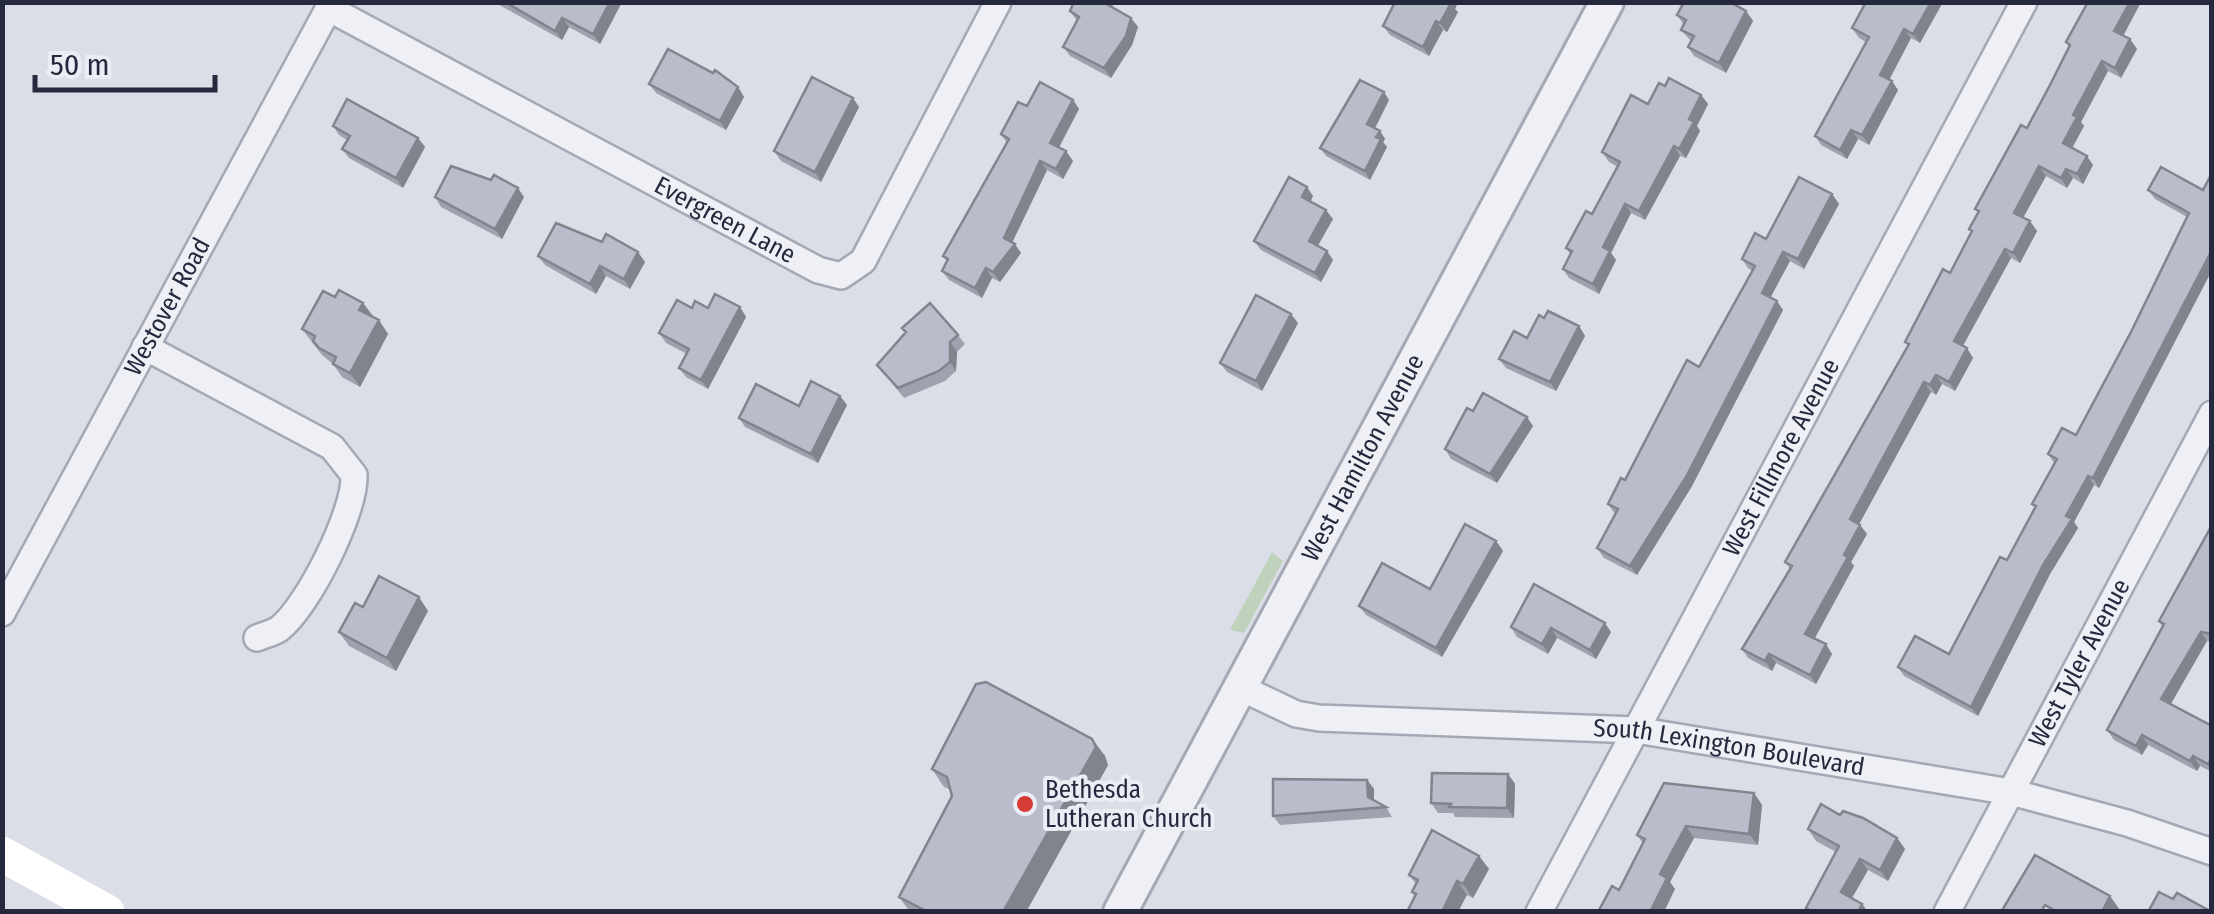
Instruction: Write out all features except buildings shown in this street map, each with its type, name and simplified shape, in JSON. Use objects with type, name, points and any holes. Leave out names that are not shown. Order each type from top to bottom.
[{"type":"main road","points":[[2,854],[107,912]]},
{"type":"street","name":"Evergreen Lane","points":[[330,5],[818,270],[841,276],[863,261],[998,2]]},
{"type":"street","name":"West Hamilton Avenue","points":[[1120,912],[1607,2]]},
{"type":"street","name":"West Fillmore Avenue","points":[[1539,912],[2024,2]]},
{"type":"street","name":"Westover Road","points":[[2,613],[330,5]]},
{"type":"street","points":[[145,346],[332,447],[354,475],[350,512],[295,611],[278,630],[257,638]]},
{"type":"street","name":"West Tyler Avenue","points":[[1947,912],[2212,414]]},
{"type":"street","name":"South Lexington Boulevard","points":[[1239,688],[1296,714],[1319,718],[1636,730],[2010,792],[2127,823],[2212,852]]},
{"type":"green space","points":[[1272,552],[1283,561],[1244,633],[1230,630]]},
{"type":"place","name":"Bethesda Lutheran Church","points":[[1025,804]]}]
